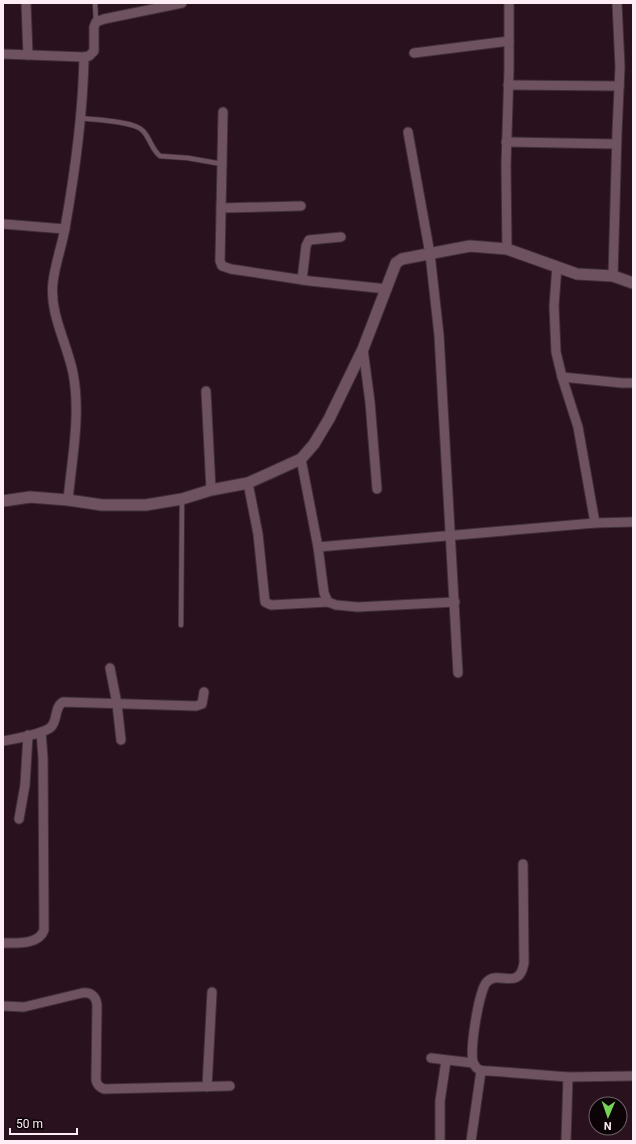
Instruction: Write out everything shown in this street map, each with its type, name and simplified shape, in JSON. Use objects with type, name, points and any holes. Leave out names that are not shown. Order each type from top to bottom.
[{"type":"street","points":[[26,3],[28,55]]},
{"type":"street","points":[[3,54],[89,56],[94,51],[94,27],[96,22],[104,19],[182,3]]},
{"type":"street","points":[[507,249],[506,142],[510,3]]},
{"type":"street","points":[[613,276],[616,144],[620,67],[617,3]]},
{"type":"street","points":[[414,53],[509,41]]},
{"type":"street","points":[[68,500],[76,419],[76,396],[73,373],[54,310],[53,282],[65,229],[78,139],[84,56]]},
{"type":"street","points":[[508,85],[619,86]]},
{"type":"street","points":[[223,112],[220,261],[222,266],[231,269],[302,280],[387,289]]},
{"type":"street","points":[[408,132],[430,254],[439,335],[458,673]]},
{"type":"street","points":[[506,142],[616,144]]},
{"type":"street","points":[[221,208],[301,206]]},
{"type":"street","points":[[3,224],[65,229]]},
{"type":"street","points":[[302,280],[306,246],[309,240],[340,237]]},
{"type":"street","points":[[3,501],[30,497],[68,500],[102,505],[146,505],[182,499],[211,490],[248,483],[302,459],[314,444],[329,419],[363,349],[396,263],[402,259],[470,246],[507,249],[577,274],[613,276],[633,283]]},
{"type":"street","points":[[557,266],[554,306],[556,352],[562,377],[578,427],[595,523]]},
{"type":"street","points":[[363,349],[370,402],[377,489]]},
{"type":"street","points":[[562,377],[633,383]]},
{"type":"street","points":[[206,391],[211,490]]},
{"type":"street","points":[[302,459],[318,547],[324,593],[328,602]]},
{"type":"street","points":[[248,483],[258,534],[265,602],[270,605],[328,602],[336,605],[358,607],[455,602]]},
{"type":"street","points":[[318,547],[595,523],[633,522]]},
{"type":"street","points":[[110,668],[117,704],[121,740]]},
{"type":"street","points":[[3,741],[41,732],[51,727],[54,723],[58,708],[63,702],[196,706],[202,704],[204,692]]},
{"type":"street","points":[[3,943],[34,940],[40,937],[44,930],[43,758],[41,732]]},
{"type":"street","points":[[19,819],[25,785],[28,735]]},
{"type":"street","points":[[523,864],[524,963],[522,972],[520,976],[515,978],[495,978],[490,979],[486,983],[480,995],[478,1005],[472,1051],[473,1063],[481,1071],[568,1077],[633,1076]]},
{"type":"street","points":[[3,1006],[24,1007],[82,992],[91,993],[96,999],[97,1005],[96,1080],[97,1085],[100,1088],[230,1086]]},
{"type":"street","points":[[207,1086],[212,992]]},
{"type":"street","points":[[430,1058],[473,1063]]},
{"type":"street","points":[[440,1141],[440,1101],[446,1061]]},
{"type":"street","points":[[471,1141],[481,1071]]},
{"type":"street","points":[[566,1141],[568,1077]]},
{"type":"lane","points":[[95,3],[96,22]]},
{"type":"lane","points":[[80,118],[137,126],[144,132],[160,156],[188,158],[222,164]]},
{"type":"lane","points":[[181,625],[182,499]]}]
